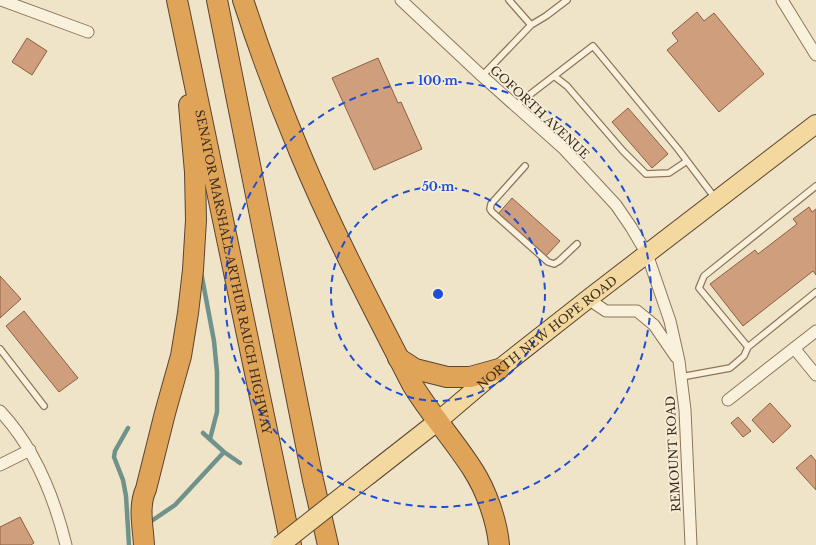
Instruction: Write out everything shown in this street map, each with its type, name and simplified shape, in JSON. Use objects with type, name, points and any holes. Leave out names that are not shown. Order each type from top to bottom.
[{"type":"highway","name":"SENATOR MARSHALL ARTHUR RAUCH HIGHWAY","points":[[177,0],[291,545]]},
{"type":"highway","points":[[217,0],[313,480],[328,545]]},
{"type":"highway","points":[[243,0],[257,43],[300,154],[328,215],[412,384],[423,403],[438,421],[473,470],[492,512],[498,534],[499,545]]},
{"type":"highway","points":[[144,545],[141,509],[142,497],[146,489],[181,356],[190,299],[196,220],[195,172],[188,104],[194,76]]},
{"type":"highway","points":[[398,358],[415,370],[447,377],[470,377],[499,369]]},
{"type":"highway","points":[[146,489],[149,493],[150,522],[154,545]]},
{"type":"main road","name":"NORTH NEW HOPE ROAD","points":[[280,545],[438,421],[499,369],[588,299],[816,124]]},
{"type":"street","points":[[1,0],[88,32]]},
{"type":"street","name":"GOFORTH AVENUE","points":[[401,0],[482,76],[564,149],[616,205],[632,227],[646,254]]},
{"type":"street","points":[[782,0],[816,55]]},
{"type":"street","name":"REMOUNT ROAD","points":[[646,254],[670,321],[679,361],[685,410],[691,545]]},
{"type":"street","name":"REMOUNT ROAD","points":[[588,299],[606,311],[637,311],[654,325],[679,361]]},
{"type":"street","points":[[728,400],[816,331]]},
{"type":"street","points":[[794,348],[816,375]]},
{"type":"street","points":[[0,411],[20,433],[48,486],[66,545]]},
{"type":"street","points":[[0,465],[30,450]]},
{"type":"lane","points":[[509,0],[531,25]]},
{"type":"lane","points":[[482,76],[531,25],[567,0]]},
{"type":"lane","points":[[515,106],[593,46],[678,149],[716,200]]},
{"type":"lane","points":[[554,76],[567,86],[646,174],[669,173],[687,161]]},
{"type":"lane","points":[[525,166],[491,204],[490,209],[492,212],[548,262],[554,264],[578,244]]},
{"type":"lane","points":[[748,347],[699,288],[704,276],[816,186]]},
{"type":"lane","points":[[681,377],[730,368],[744,356],[748,347],[816,292]]},
{"type":"lane","points":[[0,349],[44,406]]},
{"type":"building","points":[[697,12],[704,21],[714,13],[764,74],[719,112],[667,50],[678,41],[672,33]]},
{"type":"building","points":[[27,38],[47,51],[32,75],[12,62]]},
{"type":"building","points":[[378,58],[398,103],[401,102],[422,149],[374,170],[332,78]]},
{"type":"building","points":[[628,108],[668,154],[652,168],[612,122]]},
{"type":"building","points":[[512,198],[560,241],[545,257],[498,214]]},
{"type":"building","points":[[809,207],[812,212],[816,209],[816,275],[813,271],[743,326],[710,284],[755,250],[758,254],[797,224],[793,219]]},
{"type":"building","points":[[0,276],[21,299],[0,318]]},
{"type":"building","points":[[24,311],[78,378],[59,392],[6,326]]},
{"type":"building","points":[[770,403],[791,426],[773,443],[752,420]]},
{"type":"building","points":[[738,417],[751,431],[743,437],[731,423]]},
{"type":"building","points":[[811,455],[816,461],[816,490],[796,468]]},
{"type":"building","points":[[20,517],[34,543],[31,545],[0,545],[0,527]]},
{"type":"waterway","points":[[201,272],[214,341],[217,372],[217,412],[210,439]]},
{"type":"waterway","points":[[128,428],[115,451],[114,457],[123,480],[126,496],[129,545]]},
{"type":"waterway","points":[[203,433],[224,452],[240,463]]},
{"type":"waterway","points":[[150,522],[175,505],[224,452]]}]
